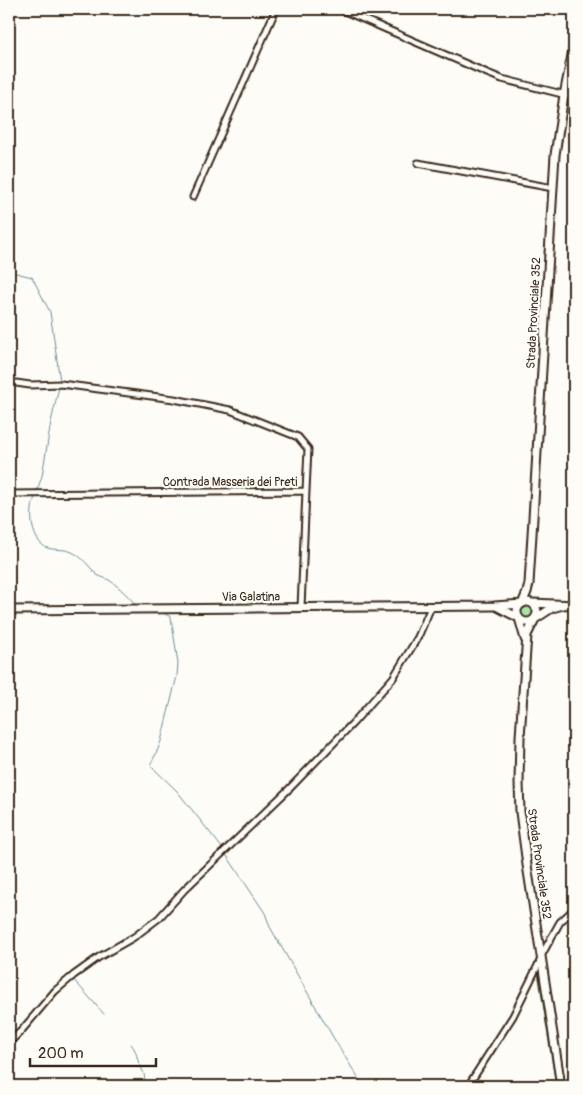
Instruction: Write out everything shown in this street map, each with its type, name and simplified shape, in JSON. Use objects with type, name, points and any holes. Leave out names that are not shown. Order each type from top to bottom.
[{"type":"main road","name":"Strada Provinciale 352","points":[[533,604],[529,584],[553,188],[558,128],[574,45]]},
{"type":"main road","name":"Strada Provinciale 352","points":[[522,604],[529,584]]},
{"type":"main road","points":[[563,605],[552,608],[527,622],[519,618],[517,611],[522,604],[529,602],[533,604],[574,605]]},
{"type":"main road","name":"Via Galatina","points":[[9,610],[431,607],[522,604]]},
{"type":"main road","points":[[533,604],[537,612],[535,619]]},
{"type":"main road","name":"Via Galatina","points":[[494,606],[519,618]]},
{"type":"main road","name":"Strada Provinciale 352","points":[[519,618],[525,644]]},
{"type":"main road","name":"Strada Provinciale 352","points":[[535,619],[528,632],[525,644],[520,737],[520,812],[561,1086]]},
{"type":"street","points":[[193,197],[276,9]]},
{"type":"street","points":[[340,9],[487,74],[574,97]]},
{"type":"street","points":[[418,163],[553,188]]},
{"type":"street","name":"Contrada Masseria dei Preti","points":[[9,382],[30,385],[61,384],[174,399],[230,410],[298,437],[308,449],[306,491],[9,494]]},
{"type":"street","points":[[301,608],[306,491]]},
{"type":"street","points":[[9,1043],[55,991],[74,975],[98,957],[149,926],[353,723],[393,678],[418,638],[431,607]]},
{"type":"street","points":[[468,1086],[517,1010],[560,922],[574,909]]},
{"type":"green space","points":[[527,604],[533,606],[535,612],[533,618],[527,620],[521,618],[519,612],[521,606]]},
{"type":"green space","points":[[539,967],[558,1086],[556,1086],[538,973],[526,994]]},
{"type":"waterway","points":[[9,269],[32,277],[50,312],[60,381]]},
{"type":"waterway","points":[[37,491],[42,476],[59,387]]},
{"type":"waterway","points":[[35,497],[32,509],[32,524],[40,543],[48,548],[76,554],[96,574],[109,580],[120,589],[137,607]]},
{"type":"waterway","points":[[139,613],[163,613],[171,617],[178,663],[177,676],[161,741],[150,765],[177,791],[223,849]]},
{"type":"waterway","points":[[225,853],[265,913],[270,927],[363,1086]]},
{"type":"waterway","points":[[156,917],[167,906]]},
{"type":"waterway","points":[[102,952],[135,933]]},
{"type":"waterway","points":[[74,971],[94,957]]},
{"type":"waterway","points":[[65,979],[72,973]]},
{"type":"waterway","points":[[73,979],[104,1014]]},
{"type":"waterway","points":[[131,1044],[144,1074],[143,1086]]}]
